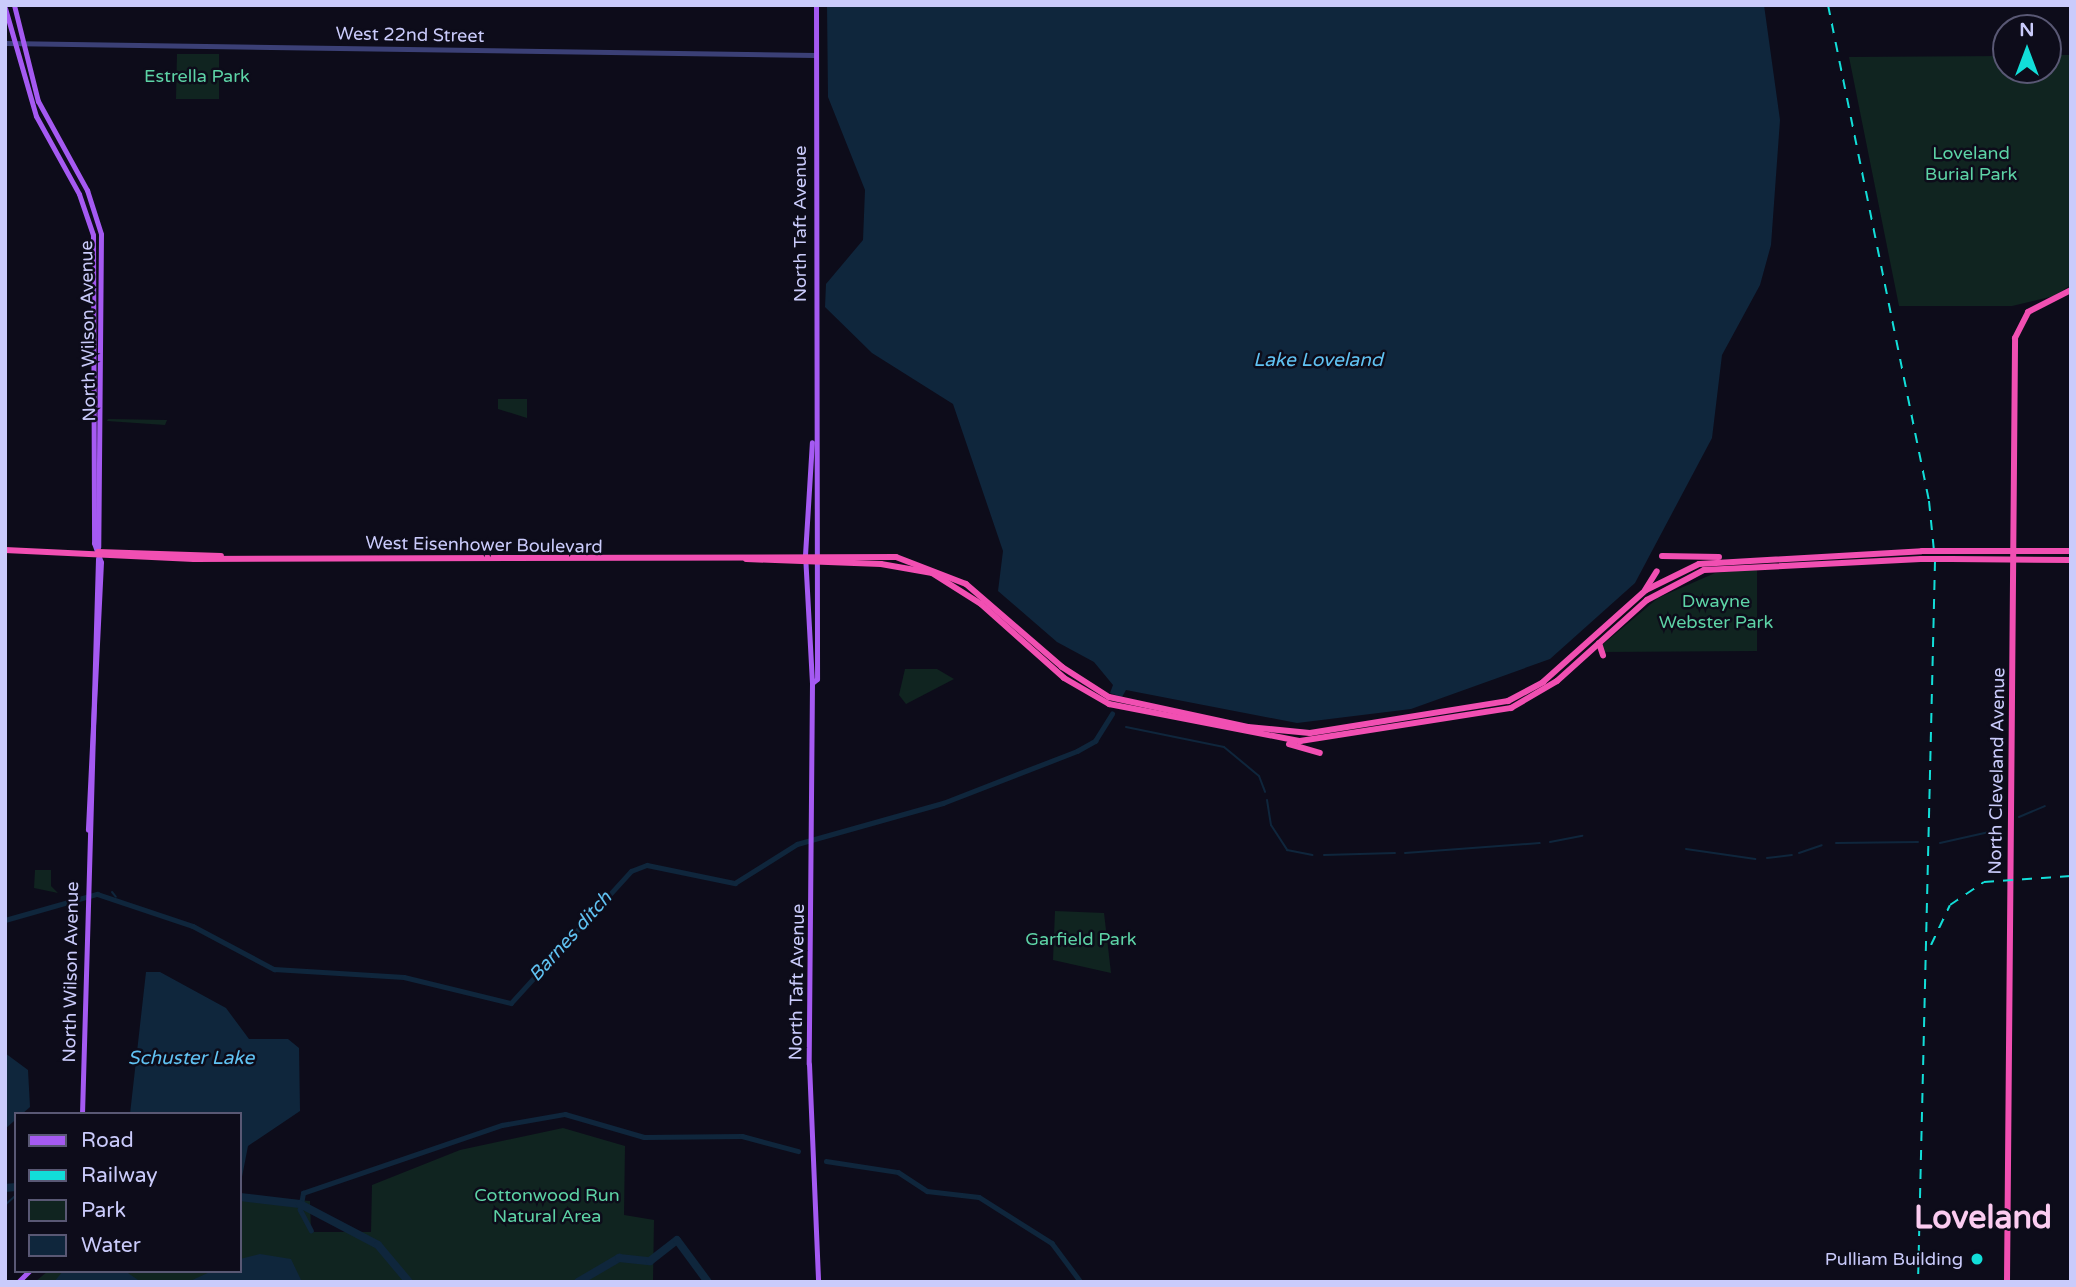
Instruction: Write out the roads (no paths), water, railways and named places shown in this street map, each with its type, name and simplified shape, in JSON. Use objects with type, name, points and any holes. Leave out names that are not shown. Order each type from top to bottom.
[{"type":"highway","name":"North Cleveland Avenue","points":[[2007,1282],[2016,331],[2032,309],[2071,290]]},
{"type":"highway","points":[[2057,299],[2071,300]]},
{"type":"highway","name":"West Eisenhower Boulevard","points":[[5,550],[221,556],[746,559],[805,555],[895,557],[942,570],[980,594],[1081,681],[1146,708],[1310,733],[1499,704],[1543,682],[1645,591],[1682,571],[1731,558],[1899,555]]},
{"type":"highway","points":[[1899,555],[2071,551]]},
{"type":"highway","name":"West Eisenhower Boulevard","points":[[746,559],[805,564],[881,564],[932,573],[981,604],[1064,678],[1109,704],[1285,740],[1491,715],[1547,689],[1647,600],[1704,570],[1899,555]]},
{"type":"highway","points":[[1951,555],[2071,560]]},
{"type":"highway","points":[[1662,556],[1731,558]]},
{"type":"highway","points":[[1645,591],[1657,571]]},
{"type":"highway","points":[[1599,643],[1603,655]]},
{"type":"highway","points":[[1491,715],[1499,704]]},
{"type":"highway","points":[[1285,740],[1320,753]]},
{"type":"main road","name":"North Wilson Avenue","points":[[14,5],[36,116],[79,194],[93,235],[94,445],[98,553]]},
{"type":"main road","name":"North Taft Avenue","points":[[812,683],[817,679],[812,442],[816,5]]},
{"type":"main road","name":"North Wilson Avenue","points":[[5,8],[20,43],[38,100],[87,190],[101,234],[102,476],[82,1112]]},
{"type":"main road","name":"North Taft Avenue","points":[[812,442],[805,564],[812,683],[813,845],[809,1063],[818,1282]]},
{"type":"main road","points":[[94,445],[102,476]]},
{"type":"street","name":"West 22nd Street","points":[[5,43],[814,55]]},
{"type":"water","name":"Lake Loveland","points":[[827,5],[1764,5],[1780,120],[1771,245],[1760,285],[1722,355],[1712,438],[1635,583],[1550,659],[1411,709],[1297,723],[1126,690],[1122,697],[1110,693],[1113,685],[1094,662],[1057,642],[998,591],[1003,551],[953,404],[872,353],[825,307],[826,284],[863,240],[865,190],[828,97]]},
{"type":"water","name":"Schuster Lake","points":[[146,972],[160,972],[226,1008],[249,1039],[288,1039],[299,1048],[300,1111],[248,1146],[242,1177],[242,1112],[130,1112]]},
{"type":"water","points":[[5,1053],[28,1070],[30,1107],[24,1112],[14,1112],[14,1121],[5,1129]]},
{"type":"water","points":[[260,1254],[291,1259],[302,1282],[188,1282],[208,1273],[242,1273],[242,1258]]},
{"type":"water","points":[[61,1273],[128,1273],[141,1282],[54,1282]]},
{"type":"waterway","name":"Barnes ditch","points":[[5,920],[97,894],[193,926],[274,969],[404,977],[511,1003],[631,871],[647,865],[735,883],[797,844],[943,803],[1077,751],[1095,741],[1112,714]]},
{"type":"waterway","points":[[1126,727],[1224,747],[1259,776],[1265,792]]},
{"type":"waterway","points":[[1267,800],[1271,825],[1287,850],[1313,855]]},
{"type":"waterway","points":[[2019,817],[2045,806]]},
{"type":"waterway","points":[[1940,843],[2002,829]]},
{"type":"waterway","points":[[1550,842],[1582,836]]},
{"type":"waterway","points":[[1836,843],[1918,842]]},
{"type":"waterway","points":[[1405,853],[1540,843]]},
{"type":"waterway","points":[[1799,853],[1822,845]]},
{"type":"waterway","points":[[1686,849],[1755,859]]},
{"type":"waterway","points":[[1324,855],[1395,853]]},
{"type":"waterway","points":[[1767,858],[1792,855]]},
{"type":"waterway","points":[[112,892],[116,897]]},
{"type":"waterway","points":[[311,1231],[300,1210],[303,1193],[502,1125],[565,1114],[644,1137],[742,1136],[798,1151]]},
{"type":"waterway","points":[[826,1161],[898,1172],[927,1191],[979,1197],[1052,1243],[1081,1282]]},
{"type":"waterway","points":[[5,1188],[14,1187]]},
{"type":"waterway","points":[[5,1205],[14,1197]]},
{"type":"waterway","points":[[242,1197],[300,1204],[378,1245],[409,1282]]},
{"type":"waterway","points":[[578,1282],[619,1258],[650,1261],[677,1240],[708,1282]]},
{"type":"railway","points":[[1828,5],[1929,501],[1935,561],[1918,1282]]},
{"type":"railway","points":[[1931,945],[1950,905],[1984,882],[2071,876]]},
{"type":"place","name":"Pulliam Building","points":[[1977,1259]]},
{"type":"district","name":"Loveland","points":[[1983,1218]]},
{"type":"park label","name":"Estrella Park","points":[[197,76]]},
{"type":"park label","name":"Loveland Burial Park","points":[[1971,164]]},
{"type":"park label","name":"Dwayne Webster Park","points":[[1716,612]]},
{"type":"park label","name":"Garfield Park","points":[[1081,939]]},
{"type":"park label","name":"Cottonwood Run Natural Area","points":[[547,1206]]}]
